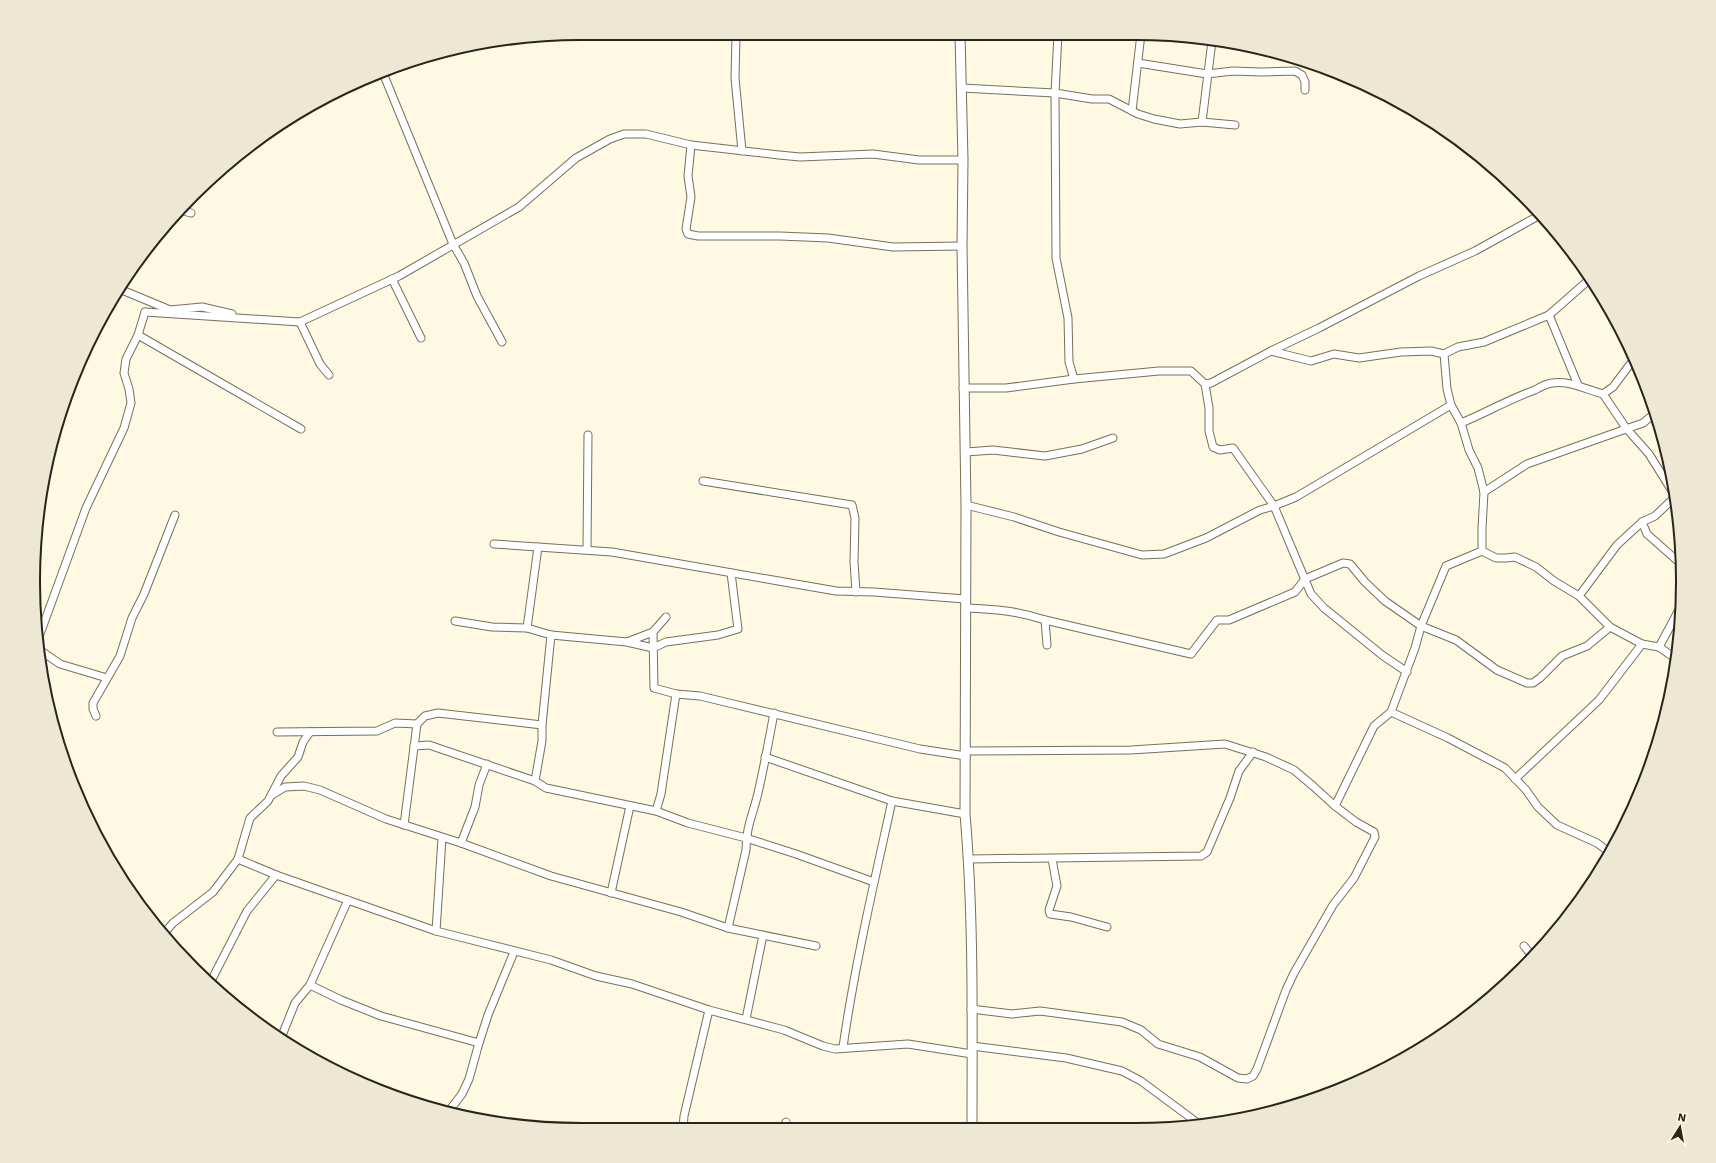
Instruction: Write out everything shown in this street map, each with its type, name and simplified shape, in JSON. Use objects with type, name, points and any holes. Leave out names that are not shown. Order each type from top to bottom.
[{"type":"main road","points":[[960,40],[963,160],[963,388],[966,452],[965,814],[969,859],[972,1123]]},
{"type":"street","points":[[736,40],[735,78],[742,151]]},
{"type":"street","points":[[1058,40],[1055,93],[1056,258],[1068,318],[1069,362],[1074,379]]},
{"type":"street","points":[[1132,111],[1140,40]]},
{"type":"street","points":[[1202,122],[1211,46]]},
{"type":"street","points":[[1138,63],[1207,74],[1233,71],[1295,71],[1302,75],[1305,82],[1305,90]]},
{"type":"street","points":[[1295,71],[1296,65]]},
{"type":"street","points":[[385,77],[453,244],[464,263],[477,296],[502,342]]},
{"type":"street","points":[[962,88],[1055,93],[1109,99],[1132,111],[1154,119],[1180,124],[1202,122],[1235,125]]},
{"type":"street","points":[[145,312],[300,322],[392,279],[518,207],[576,158],[610,139],[624,134],[646,134],[691,145],[800,157],[873,154],[919,160],[963,160]]},
{"type":"street","points":[[691,145],[688,176],[691,197],[686,229],[688,234],[698,236],[780,236],[828,238],[892,247],[962,246]]},
{"type":"street","points":[[186,212],[191,213]]},
{"type":"street","points":[[1205,384],[1211,383],[1419,276],[1475,251],[1535,217]]},
{"type":"street","points":[[392,279],[421,338]]},
{"type":"street","points":[[1271,351],[1311,361],[1334,354],[1359,358],[1402,352],[1431,352],[1444,354],[1458,347],[1484,342],[1549,315],[1586,282]]},
{"type":"street","points":[[125,291],[170,310],[202,307],[250,318],[145,312]]},
{"type":"street","points":[[42,628],[84,515],[124,428],[131,403],[129,389],[124,373],[126,359],[138,335],[145,312]]},
{"type":"street","points":[[1549,315],[1578,385]]},
{"type":"street","points":[[300,322],[320,364],[329,375]]},
{"type":"street","points":[[138,335],[301,429]]},
{"type":"street","points":[[1444,354],[1447,389],[1451,405],[1461,423],[1469,450],[1478,468],[1484,492],[1482,551]]},
{"type":"street","points":[[1604,394],[1614,387],[1630,364]]},
{"type":"street","points":[[963,388],[1006,388],[1074,379],[1191,370],[1205,384],[1209,408],[1208,430],[1213,447],[1220,450],[1233,448],[1274,506],[1311,594],[1324,608],[1382,655],[1407,672]]},
{"type":"street","points":[[1461,423],[1480,416],[1522,394],[1553,383],[1578,385],[1590,391],[1604,394],[1626,428],[1649,454],[1667,483]]},
{"type":"street","points":[[966,505],[1014,517],[1059,532],[1142,555],[1164,554],[1206,538],[1260,510],[1296,497],[1451,405]]},
{"type":"street","points":[[1484,492],[1527,464],[1643,423],[1650,417]]},
{"type":"street","points":[[587,550],[588,435]]},
{"type":"street","points":[[966,452],[993,450],[1045,456],[1082,449],[1113,438]]},
{"type":"street","points":[[703,481],[852,505],[855,518],[854,562],[856,592]]},
{"type":"street","points":[[1579,596],[1617,545],[1642,522],[1656,516],[1670,502]]},
{"type":"street","points":[[96,716],[93,709],[93,703],[120,656],[132,618],[146,587],[174,515]]},
{"type":"street","points":[[1642,522],[1647,534],[1675,559]]},
{"type":"street","points":[[494,544],[612,552],[836,591],[966,604],[1030,615],[1045,620],[1191,654],[1217,620],[1229,620],[1295,592],[1304,578],[1343,563],[1350,564],[1364,582],[1385,601],[1421,626],[1456,640],[1497,670],[1527,683],[1533,683],[1562,656],[1587,646],[1610,627]]},
{"type":"street","points":[[527,628],[538,547]]},
{"type":"street","points":[[1335,806],[1374,726],[1391,712],[1407,672],[1421,626],[1446,566],[1482,551],[1496,558],[1515,557],[1536,567],[1554,581],[1579,596],[1610,627],[1642,644],[1659,647],[1671,655]]},
{"type":"street","points":[[455,621],[492,627],[527,628],[551,635],[627,642],[653,648],[666,642],[718,635],[738,628],[731,573]]},
{"type":"street","points":[[627,642],[653,632],[666,617]]},
{"type":"street","points":[[1659,647],[1675,617]]},
{"type":"street","points":[[1045,620],[1047,645]]},
{"type":"street","points":[[653,632],[654,688],[676,694],[700,696],[920,749],[966,754],[1131,750],[1225,744],[1278,761],[1294,770],[1335,806],[1356,822],[1374,832],[1375,837],[1354,878],[1333,905],[1294,973],[1286,990],[1257,1069],[1253,1076],[1247,1079],[1238,1078],[1200,1057],[1158,1044],[1141,1030],[1122,1022],[1040,1011],[1012,1014],[971,1009]]},
{"type":"street","points":[[535,781],[542,741],[542,725],[551,635]]},
{"type":"street","points":[[1515,779],[1599,700],[1642,644]]},
{"type":"street","points":[[45,654],[60,664],[107,678]]},
{"type":"street","points":[[656,811],[661,794],[676,694]]},
{"type":"street","points":[[1391,712],[1448,738],[1505,768],[1526,790],[1538,807],[1557,825],[1597,843],[1605,849]]},
{"type":"street","points":[[404,825],[417,724],[425,716],[438,713],[542,725]]},
{"type":"street","points":[[728,928],[746,850],[746,838],[774,713]]},
{"type":"street","points":[[277,732],[377,731],[395,723],[417,724]]},
{"type":"street","points":[[167,930],[173,923],[213,892],[238,859],[250,818],[268,802],[281,776],[298,757],[303,742],[310,732]]},
{"type":"street","points":[[414,746],[429,745],[535,781],[546,788],[656,811],[688,823],[746,838],[874,882]]},
{"type":"street","points":[[969,859],[1201,856],[1206,852],[1230,798],[1239,772],[1253,752]]},
{"type":"street","points":[[765,758],[892,801],[965,814]]},
{"type":"street","points":[[461,843],[475,807],[479,785],[487,764]]},
{"type":"street","points":[[272,795],[285,787],[304,786],[320,790],[404,825],[461,843],[551,876],[681,912],[728,928],[746,930],[816,946]]},
{"type":"street","points":[[843,1047],[852,984],[892,801]]},
{"type":"street","points":[[611,893],[630,806]]},
{"type":"street","points":[[436,931],[442,838]]},
{"type":"street","points":[[238,859],[276,875],[436,931],[514,952],[551,960],[596,976],[632,984],[708,1010],[784,1030],[823,1046],[835,1048],[908,1044],[1066,1058],[1122,1071],[1141,1081],[1194,1119]]},
{"type":"street","points":[[1052,859],[1058,886],[1049,910],[1050,914],[1070,917],[1107,928]]},
{"type":"street","points":[[213,978],[247,911],[276,875]]},
{"type":"street","points":[[283,1033],[295,1003],[310,985],[348,900]]},
{"type":"street","points":[[746,1019],[763,935]]},
{"type":"street","points":[[1524,946],[1529,952]]},
{"type":"street","points":[[452,1107],[462,1094],[469,1079],[488,1015],[514,952]]},
{"type":"street","points":[[310,985],[341,1000],[381,1016],[479,1043]]},
{"type":"street","points":[[684,1123],[708,1010]]}]
